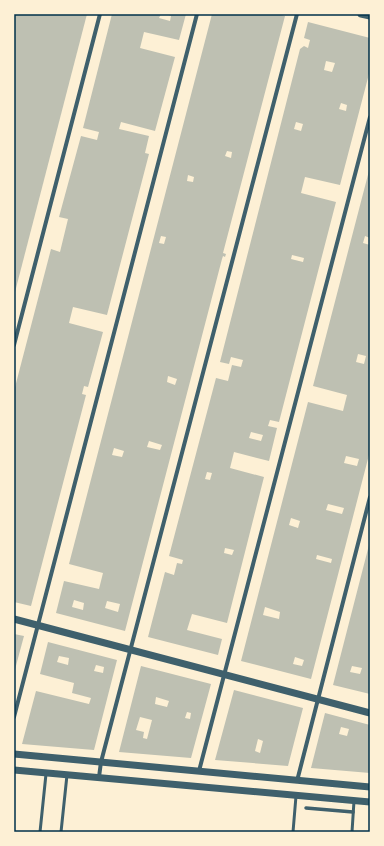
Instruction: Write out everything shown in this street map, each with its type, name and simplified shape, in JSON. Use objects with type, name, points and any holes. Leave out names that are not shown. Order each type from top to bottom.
[{"type":"street","points":[[14,344],[100,14]]},
{"type":"street","points":[[14,717],[198,14]]},
{"type":"street","points":[[98,777],[297,14]]},
{"type":"street","points":[[361,14],[370,16]]},
{"type":"street","points":[[199,771],[223,674],[370,116]]},
{"type":"street","points":[[297,781],[370,497]]},
{"type":"street","points":[[14,619],[370,713]]},
{"type":"street","points":[[14,754],[370,787]]},
{"type":"street","points":[[14,770],[370,802]]},
{"type":"street","points":[[306,808],[353,812]]},
{"type":"lane","points":[[40,832],[46,773]]},
{"type":"lane","points":[[61,832],[67,775]]},
{"type":"lane","points":[[292,832],[296,796]]},
{"type":"lane","points":[[352,832],[354,801]]},
{"type":"building","points":[[14,14],[87,14],[15,292],[14,292]]},
{"type":"building","points":[[112,14],[161,14],[159,18],[170,21],[171,16],[166,14],[186,14],[179,40],[144,32],[140,48],[175,57],[155,131],[121,122],[119,129],[149,136],[145,153],[149,154],[107,315],[73,307],[69,323],[103,332],[88,387],[84,386],[82,394],[86,395],[31,606],[14,602],[14,391],[51,249],[60,252],[68,219],[59,217],[81,136],[97,140],[99,132],[83,128]]},
{"type":"building","points":[[212,14],[277,14],[285,16],[223,253],[226,254],[222,259],[125,631],[56,613],[64,581],[99,589],[103,573],[69,564]],"holes":[[[227,151],[232,152],[231,158],[225,156]],[[188,175],[194,177],[193,182],[187,181]],[[161,236],[166,237],[164,244],[159,243]],[[168,376],[177,379],[175,385],[167,382]],[[149,441],[162,445],[160,450],[147,447]],[[114,448],[124,451],[122,457],[112,455]],[[74,600],[84,603],[83,610],[72,607]],[[107,601],[120,604],[118,612],[105,608]]]},
{"type":"building","points":[[308,22],[370,38],[370,70],[340,185],[305,177],[301,193],[336,202],[279,422],[270,420],[268,426],[277,428],[269,461],[234,452],[230,468],[264,477],[227,623],[192,614],[187,630],[222,639],[218,655],[148,637],[165,572],[174,575],[177,563],[182,564],[183,560],[169,556],[216,378],[228,381],[232,365],[241,367],[243,360],[231,357],[229,364],[220,362],[300,49],[304,46],[308,48],[310,40],[304,38]],"holes":[[[326,61],[335,63],[332,72],[324,70]],[[341,103],[347,105],[346,111],[339,109]],[[296,122],[303,124],[301,131],[294,129]],[[292,255],[304,258],[303,262],[291,259]],[[251,432],[263,435],[261,441],[249,438]],[[207,472],[212,473],[210,480],[205,479]],[[225,548],[234,550],[232,555],[224,553]]]},
{"type":"building","points":[[370,167],[370,238],[365,236],[363,243],[370,245],[370,451],[311,679],[241,661],[308,402],[343,411],[347,395],[313,386]],"holes":[[[358,354],[366,356],[364,364],[356,362]],[[346,456],[359,459],[357,466],[344,463]],[[328,504],[344,508],[342,514],[326,510]],[[291,518],[300,521],[298,528],[289,525]],[[317,555],[332,559],[331,563],[316,559]],[[265,607],[280,612],[279,619],[263,615]],[[295,657],[304,660],[302,666],[293,664]]]},
{"type":"building","points":[[369,545],[370,545],[370,694],[333,685]],"holes":[[[352,666],[362,668],[360,674],[350,672]]]},
{"type":"building","points":[[14,634],[24,636],[14,673]]},
{"type":"building","points":[[48,642],[117,660],[94,750],[22,744],[36,691],[89,704],[91,698],[72,693],[74,683],[40,674]],"holes":[[[59,656],[69,658],[68,665],[57,662]],[[96,665],[104,667],[103,673],[94,671]]]},
{"type":"building","points":[[141,666],[211,684],[191,758],[119,752]],"holes":[[[156,697],[169,701],[167,707],[155,704]],[[187,712],[191,713],[190,719],[185,718]],[[140,717],[152,720],[147,739],[143,738],[144,732],[136,730]]]},
{"type":"building","points":[[234,690],[303,708],[288,766],[215,760]],"holes":[[[258,739],[263,741],[260,753],[255,751]]]},
{"type":"building","points":[[325,713],[370,725],[370,773],[311,768]],"holes":[[[341,727],[349,729],[347,736],[339,734]]]}]
